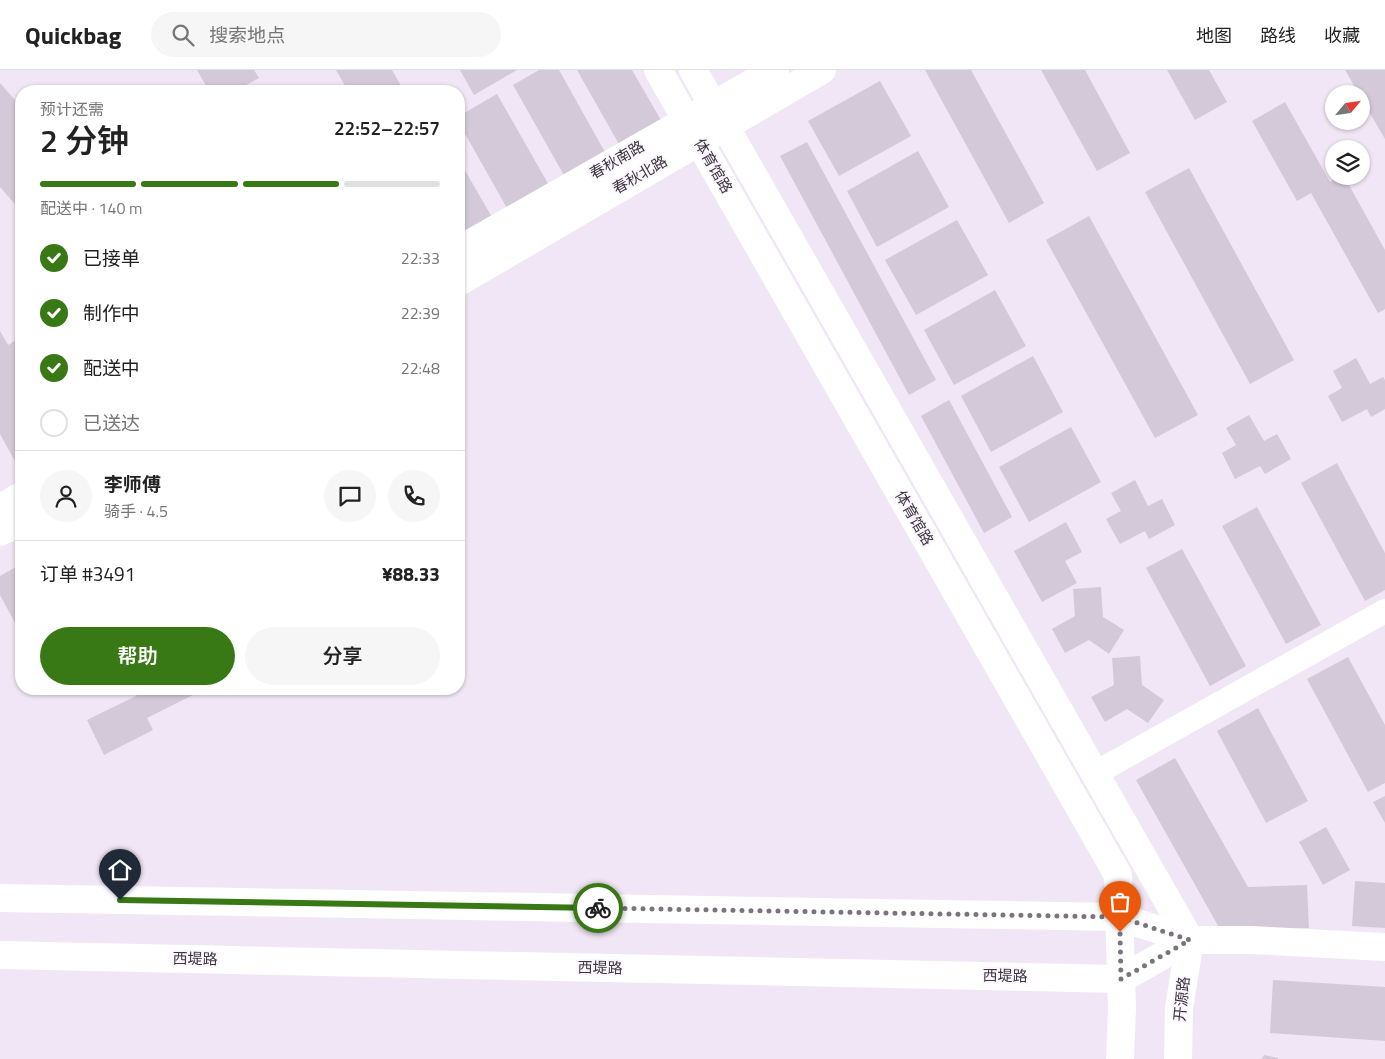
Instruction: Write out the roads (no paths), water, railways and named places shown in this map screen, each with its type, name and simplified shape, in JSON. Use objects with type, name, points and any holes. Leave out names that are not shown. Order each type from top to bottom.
[{"type":"street","name":"体育馆路","points":[[658,70],[1118,875],[1121,979]]},
{"type":"street","name":"体育馆路","points":[[693,70],[1190,940]]},
{"type":"street","name":"春秋南路","points":[[465,247],[719,115],[775,70]]},
{"type":"street","points":[[719,115],[822,70]]},
{"type":"street","name":"春秋北路","points":[[465,278],[692,130]]},
{"type":"street","points":[[0,508],[15,499]]},
{"type":"street","points":[[0,532],[15,525]]},
{"type":"street","points":[[1094,774],[1385,611]]},
{"type":"street","points":[[0,898],[1119,917],[1190,940],[1251,940],[1385,947]]},
{"type":"street","points":[[1120,1059],[1121,979],[1190,940]]},
{"type":"street","name":"开源路","points":[[1178,1059],[1179,1008],[1190,940]]},
{"type":"street","name":"西堤路","points":[[0,955],[1121,979]]}]
